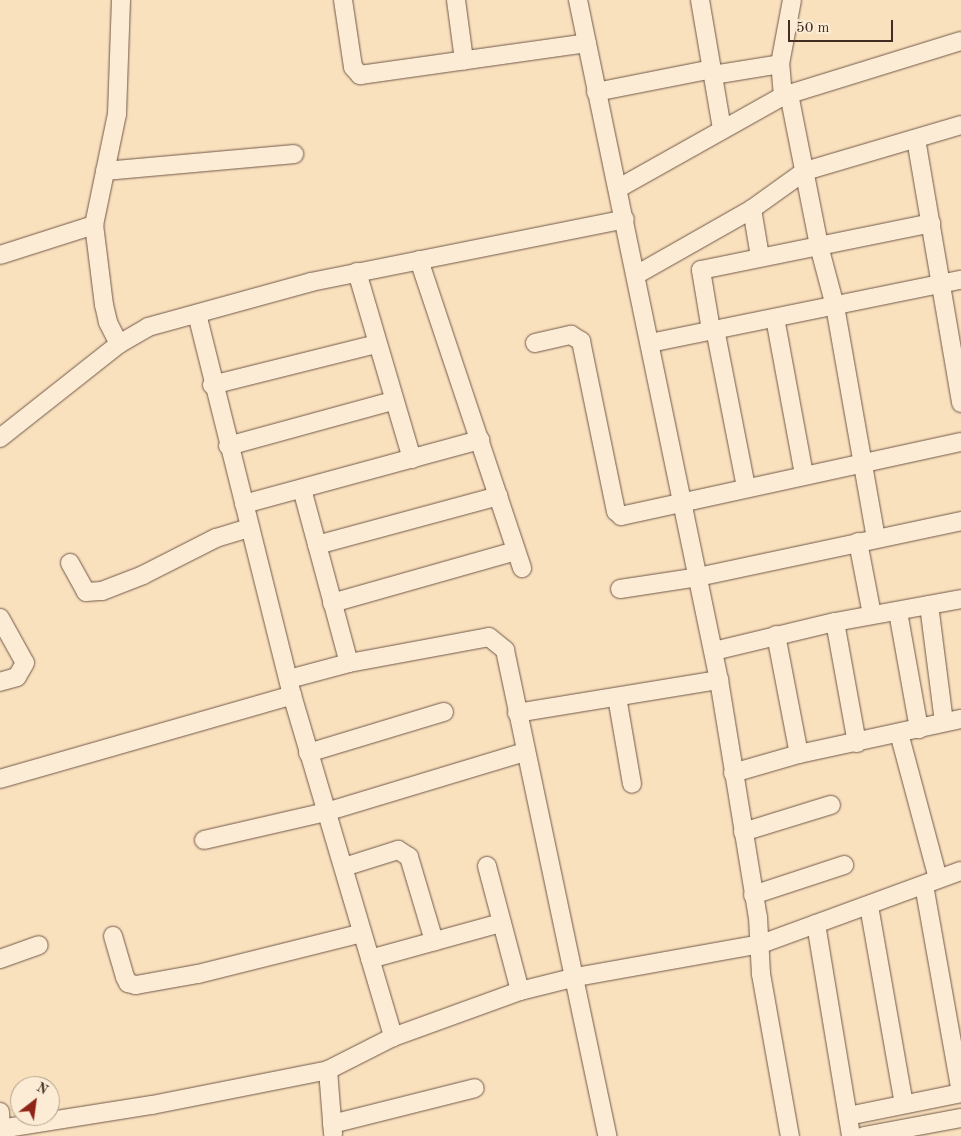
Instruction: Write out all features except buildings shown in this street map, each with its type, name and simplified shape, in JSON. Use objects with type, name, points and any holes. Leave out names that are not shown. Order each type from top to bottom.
[{"type":"street","points":[[119,344],[106,314],[94,225],[117,114],[121,0]]},
{"type":"street","points":[[343,0],[353,67],[360,75],[587,43]]},
{"type":"street","points":[[456,0],[464,60]]},
{"type":"street","points":[[578,0],[596,92],[619,188],[714,651],[754,895],[761,944],[761,974],[790,1136]]},
{"type":"street","points":[[700,0],[722,129]]},
{"type":"street","points":[[792,0],[780,64],[805,171],[819,246],[835,306],[876,538]]},
{"type":"street","points":[[619,188],[786,95],[961,41]]},
{"type":"street","points":[[596,92],[712,72],[780,64]]},
{"type":"street","points":[[636,275],[688,248],[752,210],[805,171],[961,125]]},
{"type":"street","points":[[916,139],[961,403]]},
{"type":"street","points":[[105,171],[294,154]]},
{"type":"street","points":[[752,210],[760,257]]},
{"type":"street","points":[[0,438],[119,344],[148,327],[357,272],[625,219]]},
{"type":"street","points":[[701,270],[931,223]]},
{"type":"street","points":[[0,254],[94,225]]},
{"type":"street","points":[[688,248],[701,270],[746,487]]},
{"type":"street","points":[[419,260],[522,568]]},
{"type":"street","points":[[357,272],[393,402],[412,459]]},
{"type":"street","points":[[650,343],[961,280]]},
{"type":"street","points":[[197,314],[212,385],[290,687],[393,1037]]},
{"type":"street","points":[[775,318],[804,475]]},
{"type":"street","points":[[535,344],[571,335],[580,341],[618,514],[626,517],[682,501],[804,475],[864,465],[961,442]]},
{"type":"street","points":[[212,385],[376,344]]},
{"type":"street","points":[[228,446],[393,402]]},
{"type":"street","points":[[244,504],[480,440]]},
{"type":"street","points":[[302,489],[349,663]]},
{"type":"street","points":[[318,545],[498,496]]},
{"type":"street","points":[[620,589],[698,577],[961,521]]},
{"type":"street","points":[[70,563],[86,592],[102,591],[143,575],[216,538],[248,528]]},
{"type":"street","points":[[858,542],[872,615]]},
{"type":"street","points":[[332,602],[516,551]]},
{"type":"street","points":[[714,651],[835,622],[961,599]]},
{"type":"street","points":[[733,773],[799,754],[953,721],[929,605]]},
{"type":"street","points":[[898,612],[919,729]]},
{"type":"street","points":[[0,618],[25,663],[17,678],[0,682]]},
{"type":"street","points":[[835,622],[857,743]]},
{"type":"street","points":[[776,635],[799,754]]},
{"type":"street","points":[[0,779],[290,687],[349,663],[489,637],[505,650],[525,752],[576,977],[607,1136]]},
{"type":"street","points":[[518,713],[719,680]]},
{"type":"street","points":[[618,697],[632,784]]},
{"type":"street","points":[[308,753],[444,712]]},
{"type":"street","points":[[848,1116],[961,1093],[931,882],[899,734]]},
{"type":"street","points":[[204,840],[326,812],[525,752]]},
{"type":"street","points":[[743,832],[832,805]]},
{"type":"street","points":[[344,867],[398,850],[409,857],[434,941]]},
{"type":"street","points":[[754,895],[844,865]]},
{"type":"street","points":[[487,866],[520,991]]},
{"type":"street","points":[[0,1123],[152,1105],[328,1070],[393,1037],[520,991],[576,977],[761,944],[961,871]]},
{"type":"street","points":[[869,906],[904,1104]]},
{"type":"street","points":[[370,959],[501,923]]},
{"type":"street","points":[[816,924],[851,1136]]},
{"type":"street","points":[[113,936],[125,977],[128,983],[136,985],[198,974],[362,933]]},
{"type":"street","points":[[0,960],[39,945]]},
{"type":"street","points":[[328,1070],[333,1130],[475,1088]]},
{"type":"street","points":[[864,1136],[961,1118]]}]
